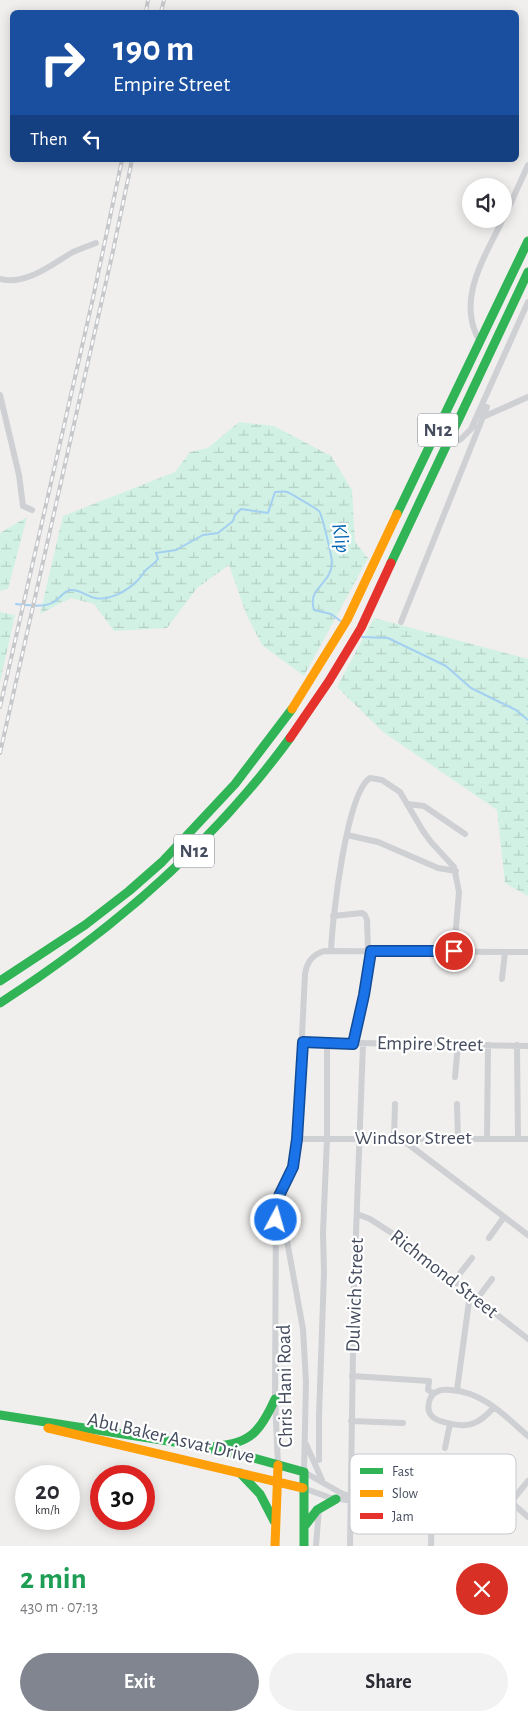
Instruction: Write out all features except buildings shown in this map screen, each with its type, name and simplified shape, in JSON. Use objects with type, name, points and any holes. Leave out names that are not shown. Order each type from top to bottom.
[{"type":"main road","name":"N12","points":[[0,981],[85,925],[129,891],[162,862],[245,772],[295,705],[347,620],[528,241]]},
{"type":"main road","name":"N12","points":[[0,1003],[51,970],[115,922],[176,868],[215,830],[269,766],[306,716],[361,628],[528,272]]},
{"type":"main road","points":[[206,1446],[234,1444],[252,1437],[265,1421],[275,1399]]},
{"type":"main road","name":"Abu Baker Asvat Drive","points":[[0,1416],[206,1446],[304,1472]]},
{"type":"main road","name":"Abu Baker Asvat Drive","points":[[32,1422],[39,1426],[303,1488]]},
{"type":"main road","name":"Chris Hani Road","points":[[275,1546],[278,1464]]},
{"type":"main road","points":[[237,1471],[264,1498],[275,1526]]},
{"type":"main road","name":"Chris Hani Road","points":[[304,1472],[304,1546]]},
{"type":"main road","points":[[304,1528],[312,1514],[319,1507],[336,1499]]},
{"type":"street","points":[[512,200],[528,165]]},
{"type":"street","points":[[480,342],[474,332],[470,304],[471,291],[499,228]]},
{"type":"street","points":[[0,279],[12,281],[24,278],[53,265],[76,251],[96,244]]},
{"type":"street","points":[[471,429],[528,302]]},
{"type":"street","points":[[0,395],[23,506],[32,510]]},
{"type":"street","points":[[447,445],[460,439],[483,417],[528,397]]},
{"type":"street","points":[[401,622],[487,407]]},
{"type":"street","points":[[331,951],[338,878],[347,835],[362,787],[370,778],[382,780],[400,792],[427,836],[454,866],[458,904],[454,951]]},
{"type":"street","points":[[408,804],[424,806],[465,834]]},
{"type":"street","points":[[347,835],[378,842],[438,868],[456,871]]},
{"type":"street","points":[[333,916],[362,913],[367,920],[369,951],[364,995],[353,1044]]},
{"type":"street","points":[[278,1464],[275,1399],[276,1202],[293,1167],[297,1139],[306,967],[314,955],[324,951],[528,952]]},
{"type":"street","points":[[502,979],[505,952]]},
{"type":"street","name":"Empire Street","points":[[303,1042],[528,1046]]},
{"type":"street","points":[[319,1460],[324,1280],[323,1234],[327,1138],[327,1043]]},
{"type":"street","name":"Dulwich Street","points":[[351,1454],[363,1044]]},
{"type":"street","points":[[455,1076],[458,1045]]},
{"type":"street","points":[[487,1139],[488,1045]]},
{"type":"street","points":[[517,1045],[518,1139]]},
{"type":"street","points":[[395,1104],[397,1138],[528,1235]]},
{"type":"street","points":[[457,1104],[458,1138]]},
{"type":"street","name":"Windsor Street","points":[[297,1139],[528,1139]]},
{"type":"street","name":"Chris Hani Road","points":[[278,1197],[304,1329],[306,1382],[304,1472]]},
{"type":"street","name":"Richmond Street","points":[[357,1214],[390,1232],[528,1338]]},
{"type":"street","points":[[490,1238],[504,1216]]},
{"type":"street","points":[[454,1281],[472,1258]]},
{"type":"street","points":[[477,1299],[492,1279]]},
{"type":"street","points":[[457,1390],[470,1294]]},
{"type":"street","points":[[352,1376],[429,1381],[428,1390],[433,1393]]},
{"type":"street","points":[[494,1407],[486,1416],[471,1425],[461,1426],[436,1420],[428,1408],[429,1399],[433,1393],[446,1389],[457,1390],[476,1396],[494,1407],[528,1436]]},
{"type":"street","points":[[351,1421],[404,1424]]},
{"type":"street","points":[[445,1448],[450,1424]]},
{"type":"street","points":[[304,1440],[323,1482]]},
{"type":"street","points":[[304,1472],[350,1498]]},
{"type":"street","points":[[516,1496],[528,1481]]},
{"type":"street","points":[[303,1488],[336,1499],[350,1498]]},
{"type":"street","name":"Dulwich Street","points":[[350,1498],[350,1546]]},
{"type":"street","points":[[516,1506],[528,1517]]},
{"type":"street","points":[[316,1546],[319,1507]]},
{"type":"green space","points":[[239,422],[274,426],[331,456],[352,490],[355,542],[368,558],[304,676],[262,645],[247,616],[229,565],[197,588],[167,628],[114,631],[94,604],[71,598],[40,614],[63,516],[175,472],[190,452],[208,448]]},
{"type":"green space","points":[[27,517],[8,589],[0,591],[0,533]]},
{"type":"green space","points":[[0,612],[15,615],[0,682]]},
{"type":"green space","points":[[374,618],[528,659],[528,896],[505,883],[497,810],[383,732],[337,687]]},
{"type":"waterway","name":"Klip","points":[[16,604],[35,606],[50,604],[70,590],[100,599],[123,592],[133,585],[158,559],[156,553],[176,550],[203,535],[218,533],[233,521],[235,515],[241,509],[268,513],[275,492],[284,492],[289,493],[319,511],[327,536],[332,563],[328,576],[314,596],[314,610],[331,614],[342,622]]},
{"type":"waterway","name":"Klip","points":[[362,637],[388,638],[446,666],[471,688],[516,710],[528,720]]},
{"type":"railway","points":[[146,10],[148,0]]},
{"type":"railway","points":[[162,10],[164,0]]},
{"type":"railway","points":[[0,707],[93,298],[122,162]]},
{"type":"railway","points":[[0,753],[132,162]]},
{"type":"traffic: fast","points":[[397,514],[528,241]]},
{"type":"traffic: fast","points":[[391,563],[528,272]]},
{"type":"traffic: fast","points":[[0,981],[85,925],[129,891],[162,862],[235,784],[292,709]]},
{"type":"traffic: fast","points":[[0,1003],[81,946],[157,884],[227,815],[290,738]]},
{"type":"traffic: fast","points":[[216,1446],[238,1442],[253,1433],[265,1419],[275,1399]]},
{"type":"traffic: fast","points":[[0,1415],[194,1445],[250,1457],[304,1472],[304,1546]]},
{"type":"traffic: fast","points":[[240,1473],[260,1494],[274,1521]]},
{"type":"traffic: fast","points":[[304,1527],[317,1510],[336,1499]]},
{"type":"traffic: slow","points":[[292,709],[347,620],[397,514]]},
{"type":"traffic: slow","points":[[48,1428],[303,1488]]},
{"type":"traffic: slow","points":[[275,1546],[278,1465]]},
{"type":"traffic: jam","points":[[290,738],[329,681],[361,628],[391,563]]},
{"type":"route","points":[[276,1220],[276,1202],[293,1167],[297,1139],[303,1042],[353,1044],[371,951],[454,951]]}]
